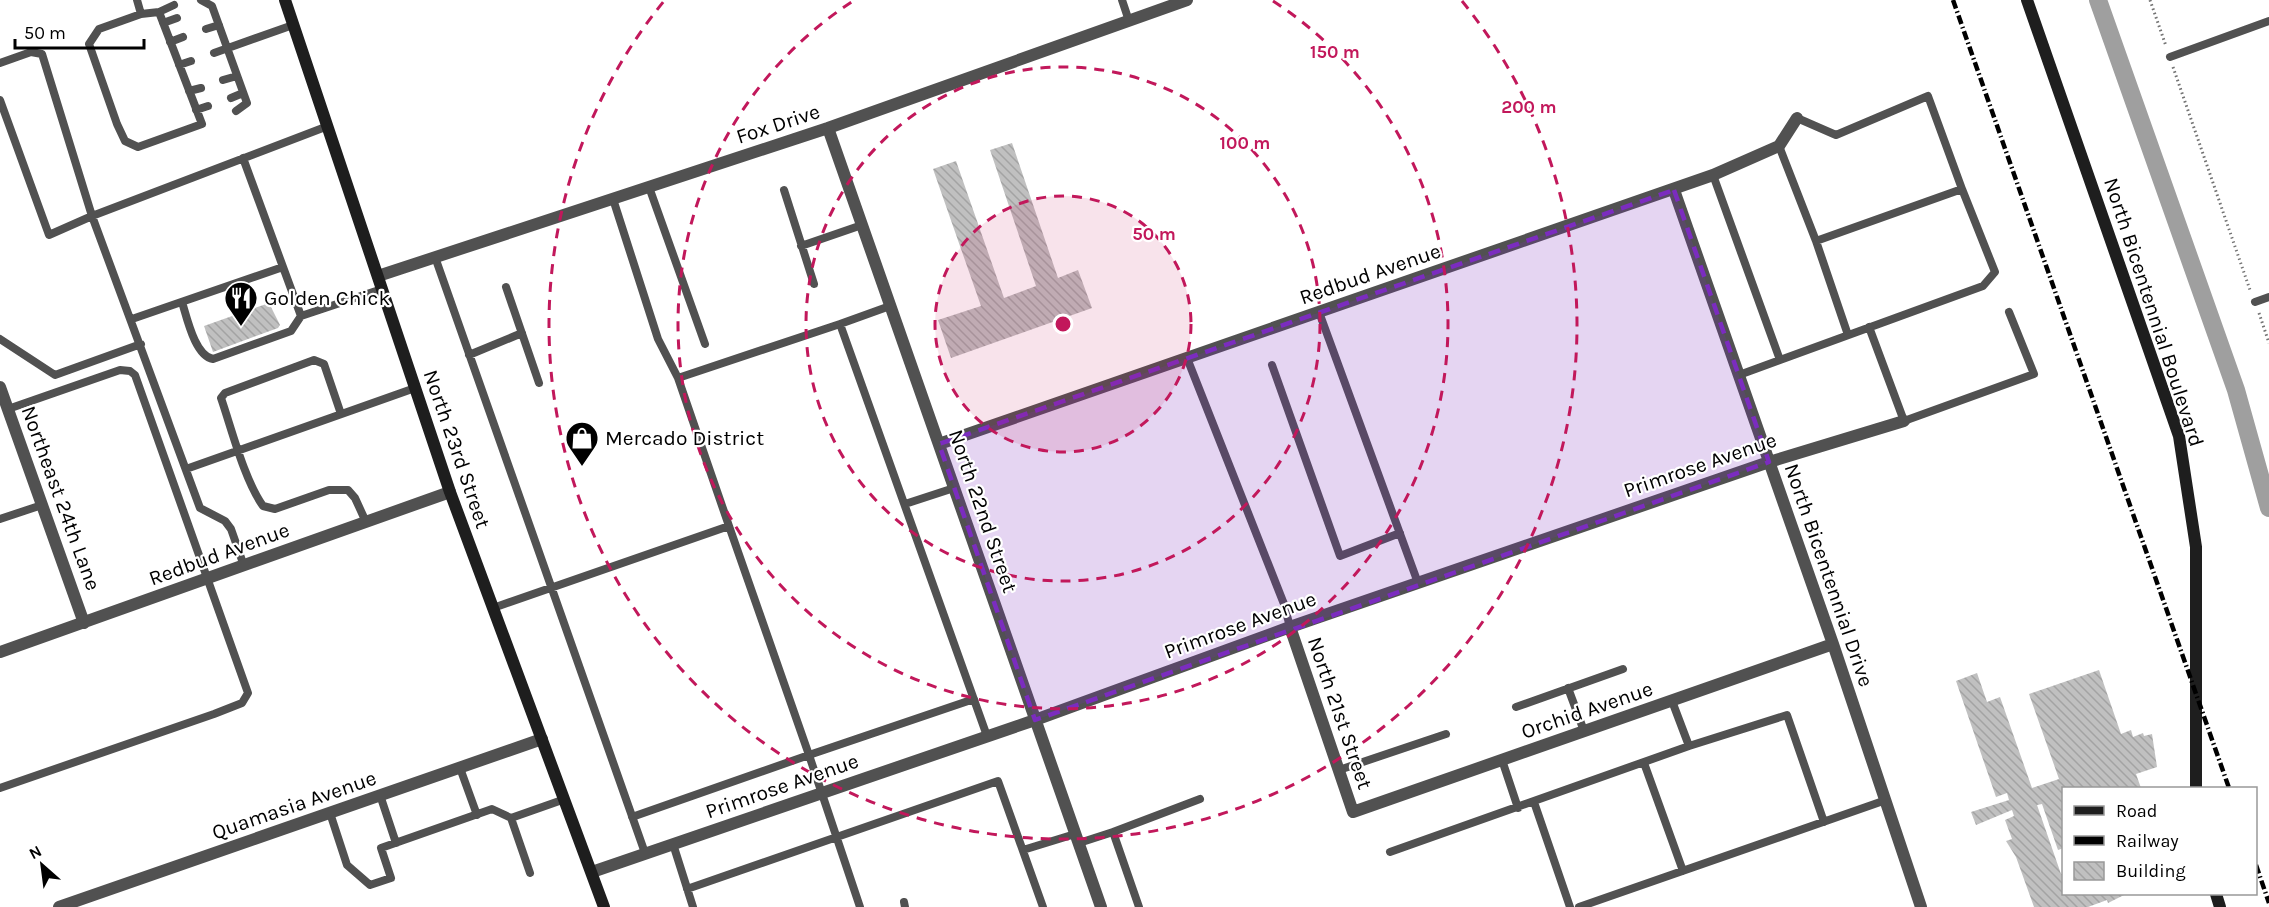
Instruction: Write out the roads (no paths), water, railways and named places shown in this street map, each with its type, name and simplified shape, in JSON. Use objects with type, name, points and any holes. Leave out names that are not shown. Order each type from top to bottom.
[{"type":"main road","name":"North 23rd Street","points":[[285,0],[450,492],[604,907]]},
{"type":"main road","name":"North Bicentennial Boulevard","points":[[2027,0],[2179,436],[2196,547],[2196,787]]},
{"type":"street","name":"Fox Drive","points":[[378,276],[828,128],[1187,0]]},
{"type":"street","points":[[1779,147],[1797,118]]},
{"type":"street","name":"North 22nd Street","points":[[828,128],[1101,907]]},
{"type":"street","name":"Redbud Avenue","points":[[939,444],[1674,190],[1779,147]]},
{"type":"street","name":"North Bicentennial Drive","points":[[1674,190],[1833,644],[1921,907]]},
{"type":"street","name":"Northeast 24th Lane","points":[[0,387],[84,623]]},
{"type":"street","name":"Primrose Avenue","points":[[592,872],[1035,720],[1290,627],[1769,462],[1904,422]]},
{"type":"street","name":"Redbud Avenue","points":[[0,652],[450,492]]},
{"type":"street","name":"North 21st Street","points":[[1290,627],[1353,812]]},
{"type":"street","name":"Orchid Avenue","points":[[1353,812],[1833,644]]},
{"type":"street","name":"Quamasia Avenue","points":[[59,907],[542,739]]},
{"type":"lane","points":[[137,0],[141,14]]},
{"type":"lane","points":[[201,0],[212,6],[247,103],[236,111]]},
{"type":"lane","points":[[1122,0],[1129,21]]},
{"type":"lane","points":[[174,4],[159,12],[141,14],[99,29],[89,44],[125,141],[138,147],[213,120]]},
{"type":"lane","points":[[199,10],[212,6]]},
{"type":"lane","points":[[159,12],[202,124]]},
{"type":"lane","points":[[163,23],[177,18]]},
{"type":"lane","points":[[2170,57],[2269,21]]},
{"type":"lane","points":[[206,29],[219,25]]},
{"type":"lane","points":[[214,53],[293,25]]},
{"type":"lane","points":[[170,42],[183,37]]},
{"type":"lane","points":[[0,63],[31,52],[42,54],[92,216],[201,508],[225,520],[231,529],[244,566]]},
{"type":"lane","points":[[179,65],[191,61]]},
{"type":"lane","points":[[223,80],[237,76]]},
{"type":"lane","points":[[189,91],[201,88]]},
{"type":"lane","points":[[231,98],[243,93]]},
{"type":"lane","points":[[1739,375],[1983,286],[1995,272],[1928,96],[1836,135],[1797,118]]},
{"type":"lane","points":[[0,100],[4,121],[49,235],[92,216],[328,126]]},
{"type":"lane","points":[[196,110],[208,106]]},
{"type":"lane","points":[[1779,147],[1816,241],[1848,335]]},
{"type":"lane","points":[[243,158],[301,316]]},
{"type":"lane","points":[[1713,175],[1780,360]]},
{"type":"lane","points":[[649,187],[705,344]]},
{"type":"lane","points":[[1816,241],[1962,189]]},
{"type":"lane","points":[[784,190],[814,284]]},
{"type":"lane","points":[[613,199],[658,339],[678,378],[860,907]]},
{"type":"lane","points":[[801,246],[862,225]]},
{"type":"lane","points":[[435,257],[645,853]]},
{"type":"lane","points":[[132,319],[283,267]]},
{"type":"lane","points":[[506,287],[539,383]]},
{"type":"lane","points":[[182,302],[200,351],[213,359],[284,334],[295,326],[301,316],[382,290]]},
{"type":"lane","points":[[2255,302],[2269,297]]},
{"type":"lane","points":[[678,378],[890,306]]},
{"type":"lane","points":[[1320,312],[1418,583]]},
{"type":"lane","points":[[1869,327],[1904,422],[2034,374],[2009,312]]},
{"type":"lane","points":[[840,324],[987,736]]},
{"type":"lane","points":[[470,355],[522,333]]},
{"type":"lane","points":[[0,339],[55,375],[141,344]]},
{"type":"lane","points":[[1187,358],[1284,604],[1290,627]]},
{"type":"lane","points":[[341,414],[324,364],[314,360],[225,393],[221,398],[257,498],[263,506],[275,510],[329,490],[348,490],[356,498],[366,522]]},
{"type":"lane","points":[[1272,365],[1340,556],[1401,534]]},
{"type":"lane","points":[[0,788],[242,703],[248,693],[135,375],[129,371],[120,370],[8,410]]},
{"type":"lane","points":[[186,469],[415,388]]},
{"type":"lane","points":[[905,504],[954,488]]},
{"type":"lane","points":[[0,519],[42,504]]},
{"type":"lane","points":[[493,608],[729,526]]},
{"type":"lane","points":[[1516,707],[1623,669]]},
{"type":"lane","points":[[1568,688],[1584,731]]},
{"type":"lane","points":[[632,818],[974,699]]},
{"type":"lane","points":[[1672,701],[1689,746]]},
{"type":"lane","points":[[1390,852],[1689,746],[1787,715],[1824,822]]},
{"type":"lane","points":[[1339,770],[1446,734]]},
{"type":"lane","points":[[1502,760],[1518,807]]},
{"type":"lane","points":[[1644,763],[1683,871]]},
{"type":"lane","points":[[460,768],[477,815]]},
{"type":"lane","points":[[687,889],[998,781],[1043,907]]},
{"type":"lane","points":[[380,795],[396,843]]},
{"type":"lane","points":[[330,813],[347,865],[370,885],[391,878],[381,848],[492,809],[511,818],[565,799]]},
{"type":"lane","points":[[1023,850],[1113,832],[1200,799]]},
{"type":"lane","points":[[1579,907],[1886,800]]},
{"type":"lane","points":[[1534,802],[1570,907]]},
{"type":"lane","points":[[511,818],[530,873]]},
{"type":"lane","points":[[1113,832],[1139,907]]},
{"type":"lane","points":[[673,844],[693,907]]},
{"type":"waterway","points":[[2098,0],[2236,390],[2269,508]]},
{"type":"railway","points":[[1953,0],[2229,787]]},
{"type":"railway","points":[[2257,868],[2269,903]]},
{"type":"place","name":"Golden Chick","points":[[241,327]]},
{"type":"place","name":"Mercado District","points":[[582,467]]}]
